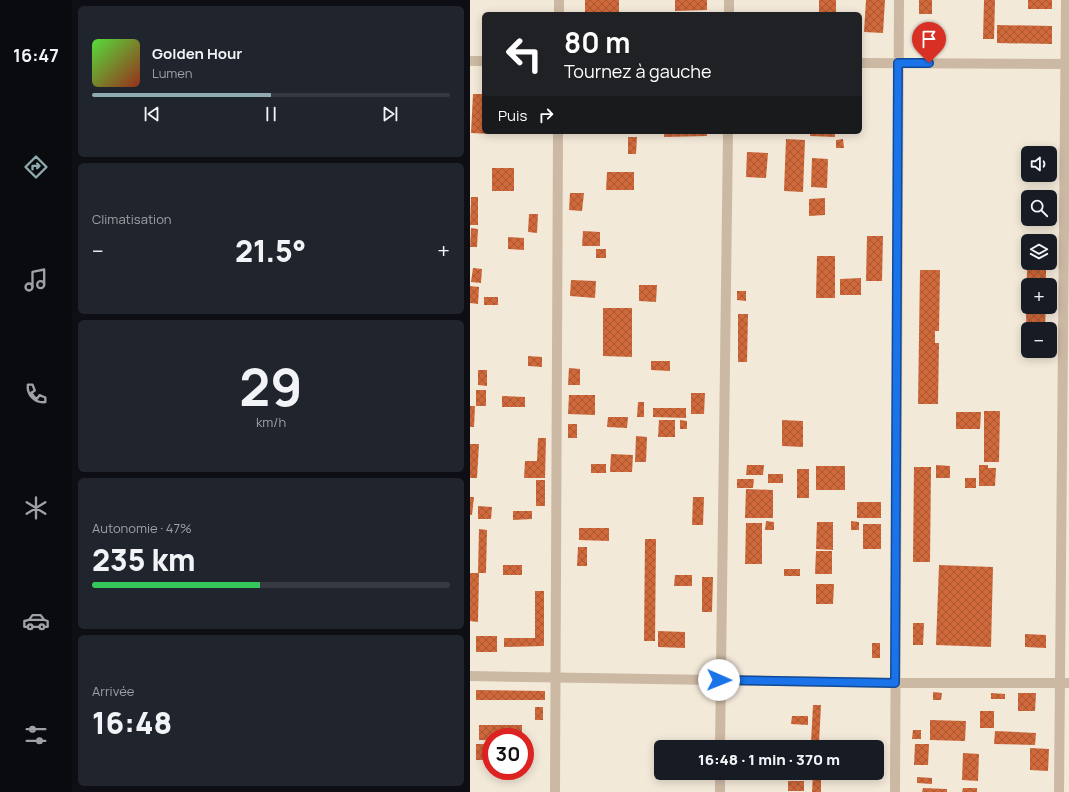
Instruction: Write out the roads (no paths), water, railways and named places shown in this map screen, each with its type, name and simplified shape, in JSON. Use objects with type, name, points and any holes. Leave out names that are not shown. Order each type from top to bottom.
[{"type":"street","points":[[559,0],[559,12]]},
{"type":"street","points":[[729,0],[729,12]]},
{"type":"street","points":[[895,792],[899,0]]},
{"type":"street","points":[[1059,792],[1064,683],[1068,64],[1066,0]]},
{"type":"street","points":[[470,61],[482,61]]},
{"type":"street","points":[[862,63],[1068,64]]},
{"type":"street","points":[[554,792],[558,134]]},
{"type":"street","points":[[720,740],[719,680],[728,134]]},
{"type":"street","points":[[470,676],[555,676],[895,683],[1064,683]]},
{"type":"street","points":[[720,780],[720,792]]}]
